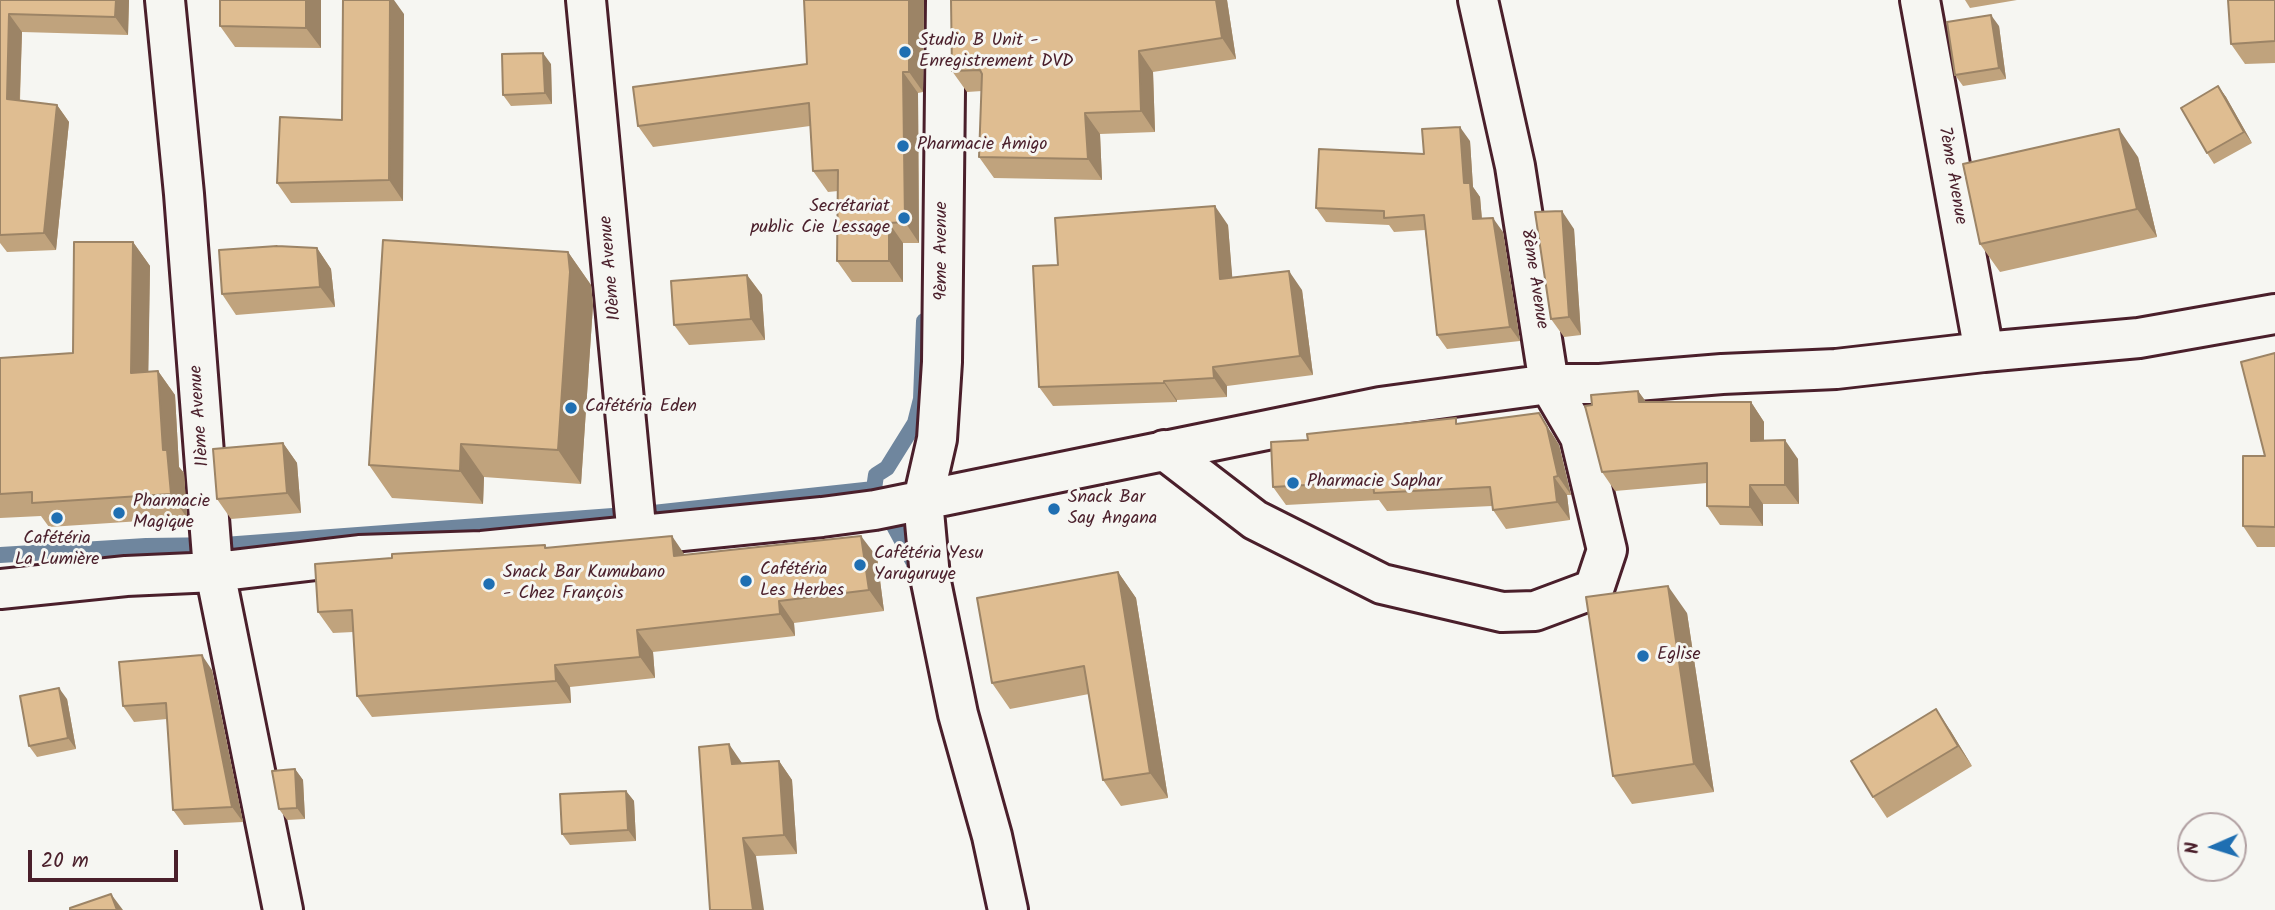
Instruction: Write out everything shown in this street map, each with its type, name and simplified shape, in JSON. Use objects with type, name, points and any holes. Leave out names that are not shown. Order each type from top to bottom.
[{"type":"street","name":"11ème Avenue","points":[[165,0],[184,194],[214,565],[283,910]]},
{"type":"street","name":"10ème Avenue","points":[[586,0],[636,518]]},
{"type":"street","name":"9ème Avenue","points":[[946,0],[942,362],[937,439],[896,506],[930,577],[958,714],[992,836],[1008,910]]},
{"type":"street","name":"8ème Avenue","points":[[1164,450],[1255,520],[1382,584],[1502,612],[1535,611],[1594,589],[1607,550],[1580,437],[1549,384],[1515,166],[1478,0]]},
{"type":"street","name":"7ème Avenue","points":[[1920,0],[1984,352]]},
{"type":"street","points":[[0,589],[214,565],[359,555],[482,551],[636,518],[896,506],[1380,407],[1549,384],[1600,384],[1722,374],[1836,369],[2139,338],[2275,314]]},
{"type":"building","points":[[0,0],[116,0],[115,17],[9,14],[7,99],[57,105],[44,233],[0,235]]},
{"type":"building","points":[[220,0],[306,0],[306,28],[220,26]]},
{"type":"building","points":[[343,0],[390,0],[389,180],[277,183],[280,117],[342,120]]},
{"type":"building","points":[[804,0],[909,0],[909,72],[903,72],[905,222],[889,223],[889,261],[837,261],[838,170],[813,171],[809,103],[638,126],[633,87],[807,64]]},
{"type":"building","points":[[951,0],[1216,0],[1222,38],[1139,51],[1141,111],[1085,113],[1088,159],[979,157],[982,74],[980,70],[952,71]]},
{"type":"building","points":[[2228,0],[2275,0],[2275,41],[2231,44]]},
{"type":"building","points":[[1991,15],[1999,68],[1955,75],[1947,22]]},
{"type":"building","points":[[543,53],[545,93],[503,95],[502,54]]},
{"type":"building","points":[[2218,86],[2244,132],[2207,153],[2181,108]]},
{"type":"building","points":[[1460,127],[1464,183],[1470,183],[1473,219],[1493,218],[1510,327],[1437,335],[1424,215],[1384,218],[1384,211],[1316,208],[1319,149],[1424,154],[1422,129]]},
{"type":"building","points":[[2119,129],[2137,209],[1980,244],[1963,164]]},
{"type":"building","points":[[1215,206],[1220,279],[1289,271],[1300,356],[1213,367],[1214,378],[1164,383],[1039,387],[1033,266],[1058,265],[1055,218]]},
{"type":"building","points":[[1562,211],[1569,317],[1551,319],[1535,212]]},
{"type":"building","points":[[383,240],[568,252],[570,272],[558,450],[461,444],[460,471],[369,465]]},
{"type":"building","points":[[74,242],[133,242],[131,373],[158,371],[163,450],[167,450],[171,494],[32,503],[32,492],[0,494],[0,358],[73,353]]},
{"type":"building","points":[[277,246],[317,248],[320,287],[222,294],[219,250]]},
{"type":"building","points":[[747,275],[751,319],[674,325],[671,281]]},
{"type":"building","points":[[2275,353],[2275,527],[2243,526],[2243,456],[2265,456],[2241,362]]},
{"type":"building","points":[[1638,391],[1639,402],[1751,402],[1751,441],[1785,440],[1785,485],[1750,485],[1750,507],[1707,506],[1707,463],[1602,472],[1585,406],[1592,405],[1591,395]]},
{"type":"building","points":[[1539,413],[1547,427],[1558,476],[1554,477],[1557,502],[1493,510],[1490,487],[1374,493],[1373,481],[1273,487],[1271,442],[1308,440],[1307,434],[1456,418],[1456,424]]},
{"type":"building","points":[[283,443],[287,493],[217,499],[213,449]]},
{"type":"building","points":[[672,536],[674,556],[861,536],[869,590],[779,601],[780,614],[637,630],[640,657],[555,665],[556,681],[357,696],[352,610],[318,612],[315,564],[392,558],[392,554],[545,545],[545,548]]},
{"type":"building","points":[[1118,572],[1150,773],[1103,780],[1084,666],[992,683],[977,598]]},
{"type":"building","points":[[1668,586],[1694,764],[1613,776],[1586,597]]},
{"type":"building","points":[[202,655],[232,807],[173,810],[166,703],[123,706],[119,662]]},
{"type":"building","points":[[59,688],[68,738],[29,746],[20,696]]},
{"type":"building","points":[[1936,709],[1958,746],[1873,797],[1851,761]]},
{"type":"building","points":[[729,744],[732,764],[779,761],[784,835],[743,838],[753,910],[710,910],[699,747]]},
{"type":"building","points":[[295,769],[297,808],[279,809],[272,771]]},
{"type":"building","points":[[626,791],[628,830],[562,834],[560,794]]},
{"type":"building","points":[[111,894],[117,910],[70,910],[70,908]]},
{"type":"waterway","points":[[925,0],[927,39]]},
{"type":"waterway","points":[[916,574],[914,563],[874,489],[876,475],[887,468],[915,423],[921,399],[924,321]]},
{"type":"waterway","points":[[0,555],[146,546],[224,545],[653,513],[874,489]]},
{"type":"place","name":"Studio B Unit - Enregistrement DVD","points":[[905,52]]},
{"type":"place","name":"Pharmacie Amigo","points":[[903,146]]},
{"type":"place","name":"Secrétariat public Cie Lessage","points":[[904,218]]},
{"type":"place","name":"Cafétéria Eden","points":[[571,408]]},
{"type":"place","name":"Pharmacie Saphar","points":[[1293,483]]},
{"type":"place","name":"Snack Bar Say Angana","points":[[1054,509]]},
{"type":"place","name":"Pharmacie Magique","points":[[119,513]]},
{"type":"place","name":"Cafétéria La Lumière","points":[[57,518]]},
{"type":"place","name":"Cafétéria Yesu Yaruguruye","points":[[860,565]]},
{"type":"place","name":"Cafétéria Les Herbes","points":[[746,581]]},
{"type":"place","name":"Snack Bar Kumubano - Chez François","points":[[489,584]]},
{"type":"place","name":"Eglise","points":[[1643,656]]}]
